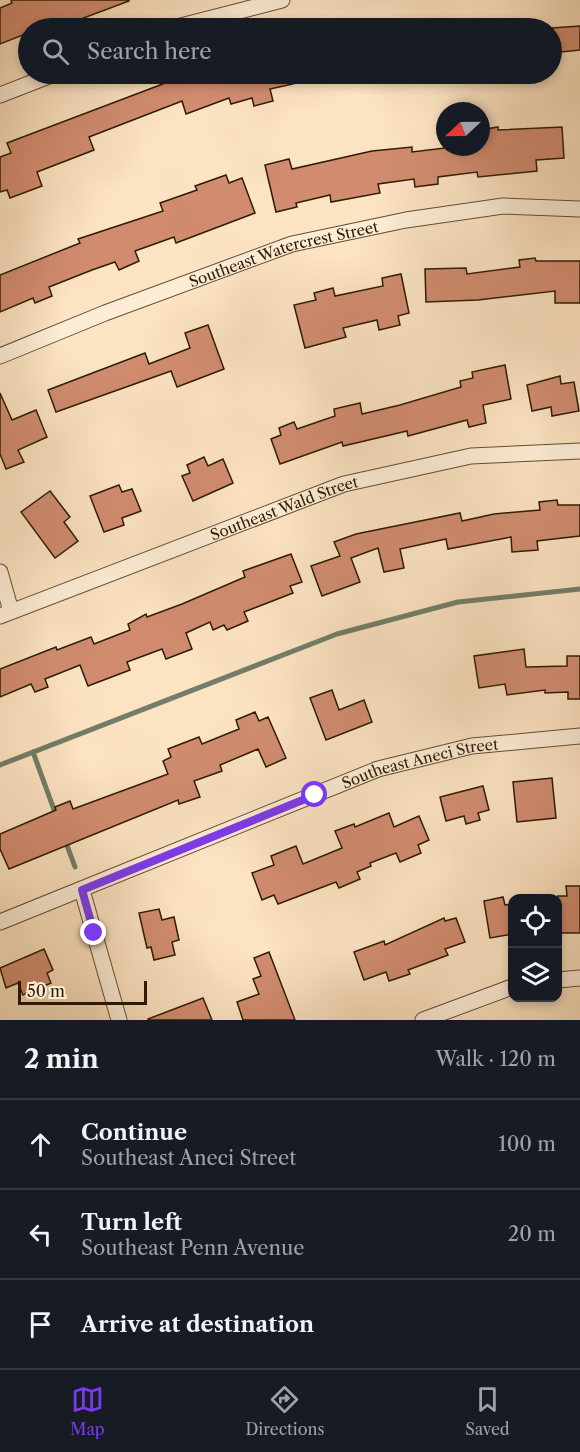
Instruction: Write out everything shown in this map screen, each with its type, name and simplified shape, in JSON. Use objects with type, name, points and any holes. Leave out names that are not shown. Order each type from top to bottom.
[{"type":"street","points":[[212,18],[282,0]]},
{"type":"street","points":[[0,95],[28,84]]},
{"type":"street","name":"Southeast Watercrest Street","points":[[0,356],[105,313],[292,244],[406,220],[503,206],[580,209]]},
{"type":"street","name":"Southeast Wald Street","points":[[6,613],[344,484],[471,456],[580,451]]},
{"type":"street","points":[[0,572],[6,613]]},
{"type":"street","name":"Southeast Aneci Street","points":[[0,922],[378,769],[472,746],[580,736]]},
{"type":"street","points":[[82,890],[119,1020]]},
{"type":"street","points":[[562,980],[580,978]]},
{"type":"street","points":[[423,1020],[508,989]]},
{"type":"building","points":[[11,0],[129,0],[84,18],[18,18],[18,37],[0,44],[0,8],[12,3]]},
{"type":"building","points":[[580,26],[580,50],[562,52],[562,27]]},
{"type":"building","points":[[163,84],[292,84],[270,89],[273,101],[254,106],[252,98],[231,104],[229,98],[186,114],[182,101],[89,137],[94,150],[37,172],[42,186],[10,198],[7,190],[0,192],[0,157],[11,153],[7,143]]},
{"type":"building","points":[[562,127],[564,158],[536,160],[537,171],[478,177],[477,172],[438,177],[438,184],[415,187],[414,179],[378,184],[380,193],[331,202],[330,195],[296,203],[297,207],[276,212],[265,165],[289,159],[292,169],[372,151],[412,147],[412,152],[436,149],[436,156],[490,156],[490,128]]},
{"type":"building","points":[[226,175],[229,183],[242,178],[255,213],[176,243],[174,237],[135,251],[139,261],[119,270],[115,262],[92,270],[49,287],[52,296],[35,303],[33,298],[0,312],[0,275],[80,243],[78,239],[163,211],[160,203],[197,190],[195,186]]},
{"type":"building","points":[[535,258],[536,261],[580,261],[580,303],[555,303],[555,291],[478,300],[426,302],[425,269],[466,268],[467,274],[520,267],[519,260]]},
{"type":"building","points":[[401,274],[409,313],[398,316],[400,325],[379,330],[377,320],[343,328],[346,337],[305,348],[294,305],[316,300],[314,293],[333,288],[335,296],[383,286],[382,278]]},
{"type":"building","points":[[208,325],[224,369],[177,387],[171,371],[56,412],[48,390],[145,353],[149,364],[190,348],[185,333]]},
{"type":"building","points":[[505,365],[511,399],[483,405],[486,423],[469,427],[467,420],[408,436],[407,431],[343,446],[342,442],[280,464],[271,439],[281,435],[279,428],[294,422],[297,429],[335,416],[334,409],[360,403],[362,414],[400,405],[461,387],[460,381],[473,378],[472,372]]},
{"type":"building","points":[[560,376],[561,384],[574,382],[579,411],[552,416],[551,407],[532,411],[527,385]]},
{"type":"building","points":[[0,393],[12,420],[36,410],[47,437],[18,450],[24,462],[6,469],[0,454]]},
{"type":"building","points":[[204,457],[208,466],[223,459],[233,483],[193,501],[182,476],[190,473],[187,465]]},
{"type":"building","points":[[119,485],[122,492],[132,489],[141,511],[122,518],[124,525],[104,532],[90,496]]},
{"type":"building","points":[[50,491],[70,517],[64,522],[78,541],[55,558],[21,512]]},
{"type":"building","points":[[557,500],[558,505],[580,505],[580,536],[537,541],[538,550],[512,552],[511,537],[448,549],[446,539],[400,549],[404,568],[384,572],[378,548],[351,558],[360,582],[322,596],[311,566],[340,556],[334,542],[356,534],[460,513],[462,521],[494,514],[540,510],[539,502]]},
{"type":"building","points":[[291,554],[302,582],[290,586],[293,593],[244,612],[248,621],[227,630],[224,625],[213,630],[210,622],[186,633],[192,649],[166,659],[162,649],[127,662],[130,670],[88,686],[80,665],[45,679],[48,687],[35,692],[31,684],[0,697],[0,669],[56,647],[57,650],[91,637],[94,644],[130,630],[128,624],[146,614],[147,617],[182,604],[245,577],[243,571]]},
{"type":"building","points":[[524,649],[526,667],[567,666],[567,656],[580,656],[580,699],[568,699],[568,692],[545,693],[545,690],[507,695],[505,684],[479,688],[474,656]]},
{"type":"building","points":[[332,690],[339,710],[364,700],[372,722],[326,740],[310,698]]},
{"type":"building","points":[[255,712],[259,721],[268,717],[286,758],[266,767],[258,749],[220,765],[222,771],[194,781],[200,797],[179,804],[178,800],[9,869],[0,849],[0,834],[56,810],[55,807],[70,801],[73,809],[168,774],[163,761],[171,757],[168,749],[199,737],[202,744],[239,729],[236,720]]},
{"type":"building","points":[[552,778],[556,818],[517,822],[513,782]]},
{"type":"building","points":[[483,786],[489,810],[478,813],[480,820],[466,824],[464,816],[446,821],[440,797]]},
{"type":"building","points":[[389,813],[394,827],[419,816],[429,840],[418,845],[421,853],[400,862],[396,853],[370,863],[371,866],[357,872],[360,879],[339,888],[336,882],[278,904],[274,895],[262,900],[252,873],[274,865],[271,856],[296,846],[303,864],[342,848],[335,831],[354,824],[355,827]]},
{"type":"building","points":[[566,886],[580,886],[580,933],[562,933],[562,896],[567,896]]},
{"type":"building","points":[[503,897],[505,905],[508,905],[508,935],[490,938],[484,901]]},
{"type":"building","points":[[159,909],[162,920],[174,917],[179,940],[172,942],[175,955],[154,960],[151,947],[147,948],[139,913]]},
{"type":"building","points":[[444,918],[445,921],[456,918],[465,942],[445,949],[448,955],[408,970],[410,974],[389,981],[386,972],[364,980],[354,952],[384,941],[385,945]]},
{"type":"building","points":[[44,949],[53,970],[47,973],[51,983],[23,995],[18,983],[6,988],[0,968]]},
{"type":"building","points":[[269,952],[295,1020],[243,1020],[237,1002],[259,994],[253,979],[261,976],[254,958]]},
{"type":"building","points":[[203,998],[212,1020],[148,1020],[148,1019]]},
{"type":"waterway","points":[[0,765],[337,634],[458,602],[580,589]]},
{"type":"waterway","points":[[33,752],[57,818]]},
{"type":"waterway","points":[[65,840],[75,867]]},
{"type":"route","points":[[94,933],[82,890],[315,795]]}]
